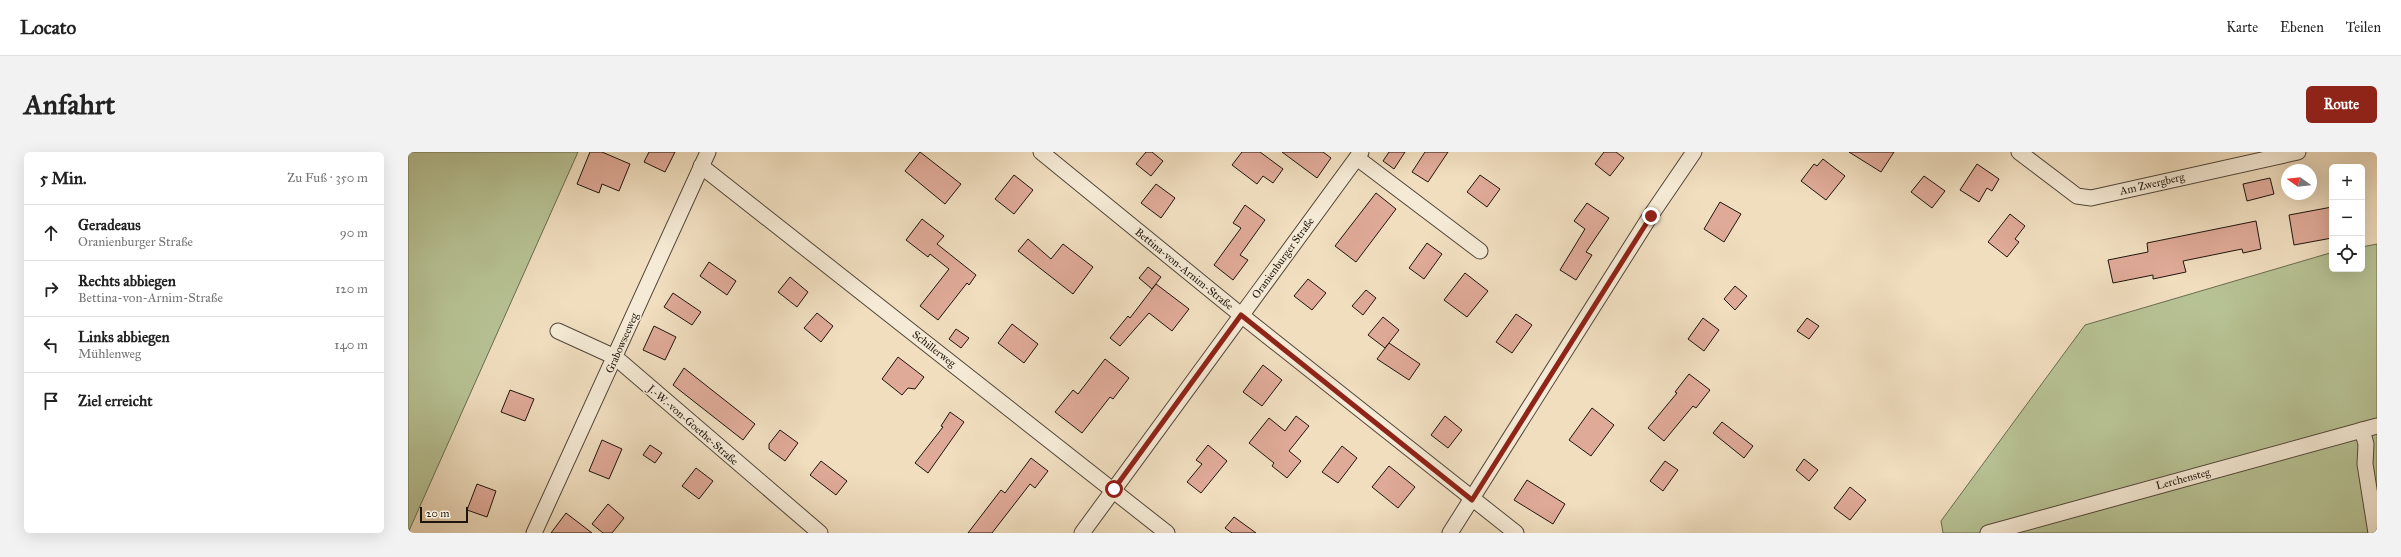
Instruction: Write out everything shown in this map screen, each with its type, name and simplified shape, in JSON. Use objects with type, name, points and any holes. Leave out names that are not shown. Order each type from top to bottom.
[{"type":"street","name":"Grabowseeweg","points":[[534,533],[708,152]]},
{"type":"street","name":"Bettina-von-Arnim-Straße","points":[[1041,152],[1241,315],[1472,500],[1516,533]]},
{"type":"street","points":[[1450,533],[1651,216],[1694,152]]},
{"type":"street","name":"Am Zwergberg","points":[[2019,152],[2077,196],[2091,198],[2298,152]]},
{"type":"street","name":"Oranienburger Straße","points":[[1082,533],[1359,155],[1480,251]]},
{"type":"street","name":"Schillerweg","points":[[701,166],[1114,489],[1167,533]]},
{"type":"street","name":"J.-W.-von-Goethe-Straße","points":[[558,331],[615,357],[820,533]]},
{"type":"street","name":"Lerchensteg","points":[[1988,533],[2377,426]]},
{"type":"street","points":[[2362,430],[2366,444],[2365,464],[2376,533]]},
{"type":"green space","points":[[408,152],[578,152],[408,533]]},
{"type":"green space","points":[[2377,244],[2377,533],[1943,533],[1941,521],[2085,325],[2329,253],[2329,272],[2365,272],[2365,246]]},
{"type":"building","points":[[590,152],[602,152],[630,164],[619,191],[602,184],[599,193],[577,184]]},
{"type":"building","points":[[649,152],[675,152],[665,172],[644,162]]},
{"type":"building","points":[[920,152],[961,184],[945,204],[905,171]]},
{"type":"building","points":[[1146,152],[1152,152],[1163,161],[1151,176],[1136,164]]},
{"type":"building","points":[[1242,152],[1260,152],[1283,169],[1273,183],[1263,176],[1257,184],[1232,165]]},
{"type":"building","points":[[1282,152],[1323,152],[1331,158],[1317,178]]},
{"type":"building","points":[[1389,152],[1405,152],[1394,169],[1383,161]]},
{"type":"building","points":[[1425,152],[1448,152],[1428,182],[1412,172]]},
{"type":"building","points":[[1604,152],[1616,152],[1624,158],[1610,176],[1595,164]]},
{"type":"building","points":[[1849,152],[1894,152],[1881,172]]},
{"type":"building","points":[[1823,159],[1845,176],[1826,200],[1801,181],[1814,164],[1817,166]]},
{"type":"building","points":[[1977,164],[1999,179],[1992,191],[1987,188],[1979,202],[1960,190]]},
{"type":"building","points":[[1014,175],[1033,190],[1014,214],[995,199]]},
{"type":"building","points":[[1480,175],[1500,189],[1487,207],[1467,192]]},
{"type":"building","points":[[1924,176],[1945,191],[1932,208],[1911,192]]},
{"type":"building","points":[[2270,178],[2274,194],[2247,201],[2243,184]]},
{"type":"building","points":[[1156,184],[1175,198],[1161,218],[1141,203]]},
{"type":"building","points":[[1376,193],[1396,209],[1356,262],[1335,246]]},
{"type":"building","points":[[1720,202],[1741,214],[1724,242],[1704,229]]},
{"type":"building","points":[[1587,203],[1609,218],[1586,252],[1592,255],[1576,280],[1560,270],[1585,229],[1574,221]]},
{"type":"building","points":[[1245,205],[1265,220],[1240,255],[1248,260],[1233,280],[1214,265],[1241,228],[1233,223]]},
{"type":"building","points":[[2329,208],[2329,239],[2294,245],[2289,215]]},
{"type":"building","points":[[2010,214],[2025,226],[2015,239],[2019,242],[2007,257],[1988,242]]},
{"type":"building","points":[[922,219],[944,236],[937,244],[976,275],[969,285],[967,283],[938,320],[920,306],[949,269],[930,254],[928,257],[906,240]]},
{"type":"building","points":[[2256,221],[2261,249],[2243,253],[2242,249],[2183,261],[2186,272],[2153,279],[2153,275],[2113,283],[2108,260],[2148,252],[2147,243]]},
{"type":"building","points":[[1028,239],[1051,259],[1063,244],[1093,267],[1073,294],[1018,251]]},
{"type":"building","points":[[1427,243],[1442,254],[1424,279],[1409,268]]},
{"type":"building","points":[[709,262],[736,281],[727,295],[700,276]]},
{"type":"building","points":[[1148,267],[1161,277],[1152,289],[1139,278]]},
{"type":"building","points":[[1465,273],[1488,291],[1467,317],[1444,300]]},
{"type":"building","points":[[790,277],[808,292],[797,307],[778,292]]},
{"type":"building","points":[[1308,279],[1326,293],[1312,310],[1294,296]]},
{"type":"building","points":[[1156,284],[1189,309],[1172,331],[1149,313],[1120,346],[1110,338],[1128,316],[1130,318]]},
{"type":"building","points":[[1735,286],[1747,296],[1735,310],[1724,299]]},
{"type":"building","points":[[1366,290],[1376,298],[1363,315],[1352,306]]},
{"type":"building","points":[[673,293],[701,312],[692,325],[664,307]]},
{"type":"building","points":[[817,313],[833,326],[821,342],[804,328]]},
{"type":"building","points":[[1516,314],[1532,325],[1512,353],[1496,342]]},
{"type":"building","points":[[1383,317],[1399,330],[1385,348],[1368,335]]},
{"type":"building","points":[[1703,318],[1719,330],[1704,351],[1688,339]]},
{"type":"building","points":[[1807,318],[1819,326],[1809,339],[1797,331]]},
{"type":"building","points":[[1012,324],[1038,344],[1024,363],[998,343]]},
{"type":"building","points":[[654,326],[676,337],[665,360],[643,350]]},
{"type":"building","points":[[956,329],[969,338],[961,348],[949,339]]},
{"type":"building","points":[[1389,343],[1420,364],[1409,380],[1377,359]]},
{"type":"building","points":[[898,357],[924,377],[915,389],[908,388],[902,395],[882,379]]},
{"type":"building","points":[[1105,359],[1129,378],[1113,399],[1110,397],[1082,433],[1055,412],[1073,390],[1078,394]]},
{"type":"building","points":[[1263,365],[1282,380],[1262,406],[1243,392]]},
{"type":"building","points":[[684,368],[755,424],[743,440],[673,385]]},
{"type":"building","points":[[1689,374],[1710,390],[1696,408],[1693,406],[1664,441],[1648,428],[1677,393],[1675,392]]},
{"type":"building","points":[[510,390],[534,399],[525,421],[501,412]]},
{"type":"building","points":[[1592,408],[1614,425],[1591,456],[1569,440]]},
{"type":"building","points":[[950,412],[964,422],[928,473],[915,463],[943,427],[941,426]]},
{"type":"building","points":[[1296,416],[1309,426],[1289,451],[1301,461],[1287,478],[1272,466],[1274,463],[1249,443],[1269,418],[1285,431]]},
{"type":"building","points":[[1445,416],[1462,430],[1448,448],[1431,435]]},
{"type":"building","points":[[1722,422],[1753,446],[1744,458],[1713,433]]},
{"type":"building","points":[[780,430],[798,443],[785,461],[769,449],[769,444]]},
{"type":"building","points":[[602,440],[622,449],[609,479],[589,471]]},
{"type":"building","points":[[650,445],[662,453],[655,463],[643,455]]},
{"type":"building","points":[[1208,445],[1227,461],[1201,493],[1187,482],[1202,464],[1196,460]]},
{"type":"building","points":[[1342,446],[1357,458],[1338,483],[1322,472]]},
{"type":"building","points":[[1031,458],[1048,471],[1035,488],[1030,484],[992,533],[968,533],[1001,490],[1005,493]]},
{"type":"building","points":[[1804,459],[1818,470],[1809,481],[1796,470]]},
{"type":"building","points":[[821,461],[847,481],[836,495],[810,475]]},
{"type":"building","points":[[1665,461],[1678,470],[1663,491],[1650,481]]},
{"type":"building","points":[[1389,466],[1415,487],[1398,508],[1372,487]]},
{"type":"building","points":[[696,468],[713,481],[699,499],[682,486]]},
{"type":"building","points":[[1527,480],[1565,504],[1553,524],[1514,500]]},
{"type":"building","points":[[477,484],[496,491],[487,517],[467,510]]},
{"type":"building","points":[[1850,487],[1866,500],[1850,520],[1834,508]]},
{"type":"building","points":[[608,504],[624,518],[612,533],[603,533],[592,524]]},
{"type":"building","points":[[566,513],[592,533],[551,533]]},
{"type":"building","points":[[1234,517],[1256,533],[1232,533],[1225,528]]},
{"type":"route","points":[[1114,489],[1241,315],[1472,500],[1651,216]]}]
